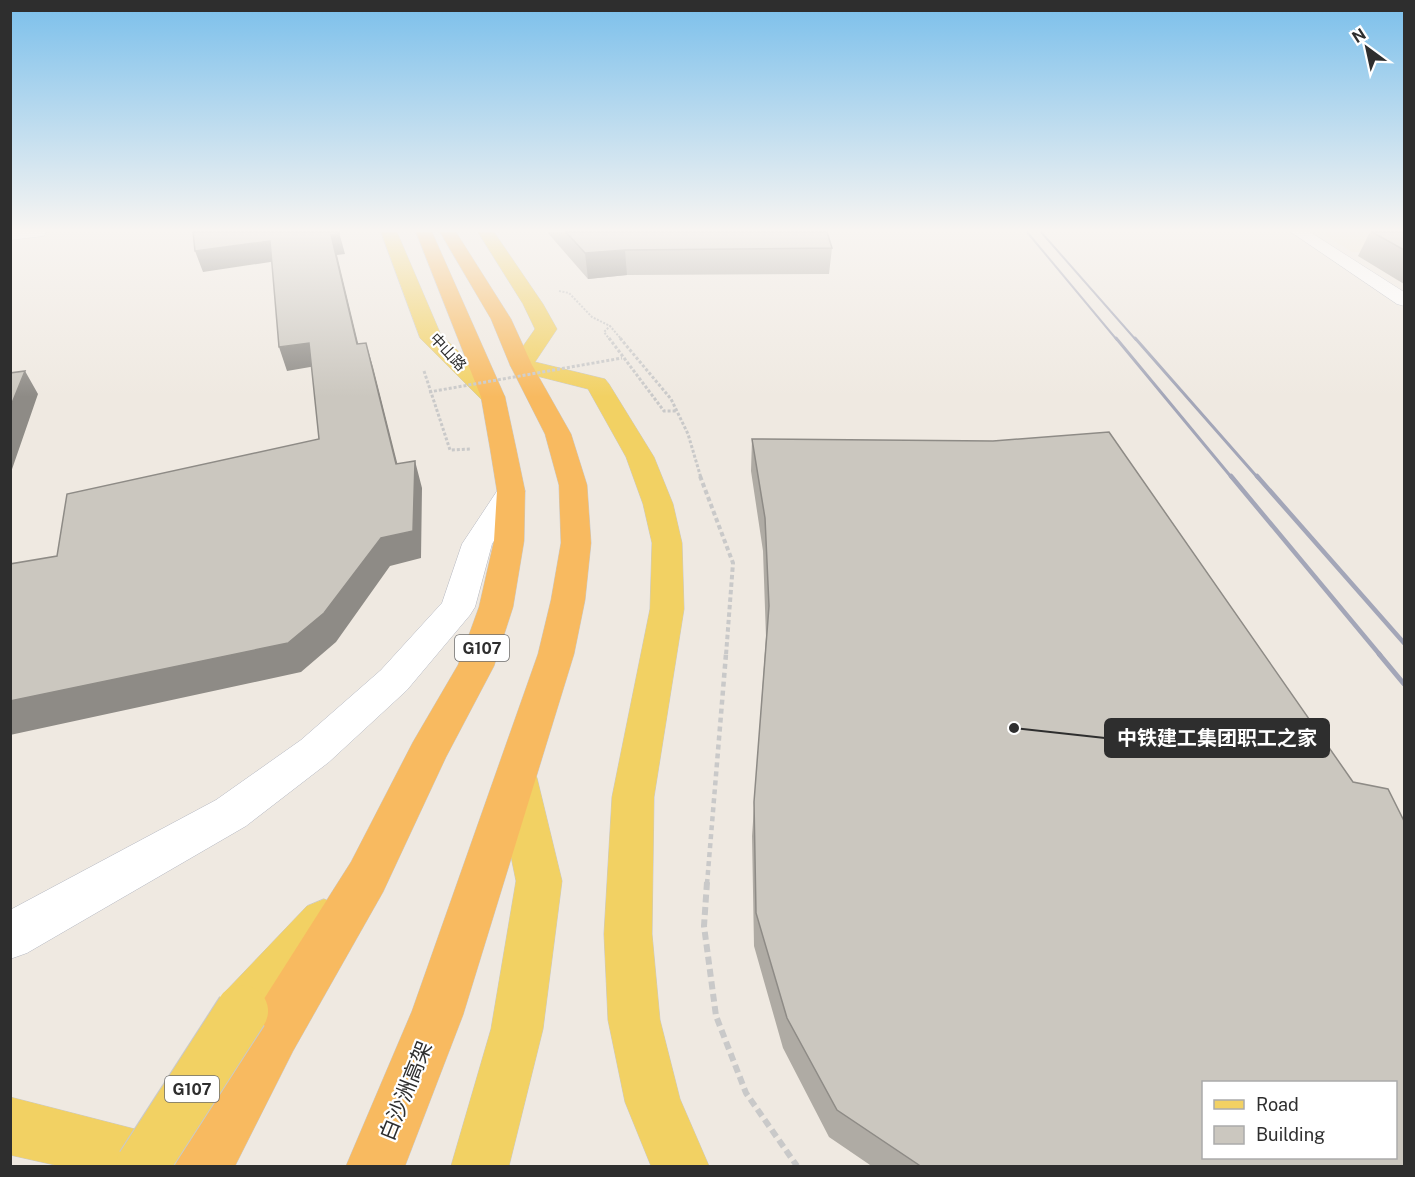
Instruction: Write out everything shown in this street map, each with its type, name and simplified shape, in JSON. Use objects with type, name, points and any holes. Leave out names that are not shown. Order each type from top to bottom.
[{"type":"highway","name":"G107","points":[[258,1021],[367,877],[427,753],[476,666],[498,596],[509,541],[511,490],[493,397],[447,287]]},
{"type":"highway","name":"白沙洲高架","points":[[375,1167],[437,1015],[556,654],[568,600],[576,543],[573,485],[558,434],[521,365],[501,319],[481,287]]},
{"type":"highway","points":[[204,1167],[258,1021]]},
{"type":"main road","name":"中山路","points":[[411,287],[431,338],[493,397]]},
{"type":"main road","points":[[521,287],[546,329],[521,365],[597,384],[640,457],[657,504],[667,543],[667,609],[633,796],[628,934],[634,1020],[652,1102],[680,1167]]},
{"type":"main road","points":[[1384,287],[1404,300]]},
{"type":"main road","points":[[10,936],[231,813],[315,752],[394,680],[458,607],[477,544],[511,490]]},
{"type":"main road","points":[[480,1167],[517,1029],[539,881],[516,778]]},
{"type":"main road","name":"G107","points":[[142,1167],[258,1021]]},
{"type":"main road","points":[[10,1126],[164,1167]]},
{"type":"path","points":[[545,287],[570,293],[592,317],[610,326],[671,399],[688,434],[703,486],[733,564],[704,926],[716,1016],[746,1093],[797,1167]]},
{"type":"path","points":[[610,326],[604,332],[622,358],[664,411],[676,411]]},
{"type":"path","points":[[452,358],[422,365],[450,450],[503,448]]},
{"type":"path","points":[[429,392],[622,358]]},
{"type":"building","points":[[274,287],[343,287],[357,344],[366,343],[396,464],[415,461],[413,531],[381,538],[324,613],[288,643],[10,701],[10,564],[57,556],[67,494],[319,439],[309,343],[279,347]]},
{"type":"building","points":[[25,371],[10,408],[10,373]]},
{"type":"building","points":[[1109,432],[1353,782],[1388,789],[1404,821],[1404,1167],[922,1167],[837,1110],[787,1018],[756,913],[754,802],[769,606],[765,518],[752,439],[993,441]]},
{"type":"railway","points":[[1073,287],[1117,340]]},
{"type":"railway","points":[[1089,287],[1136,340]]},
{"type":"railway","points":[[1116,338],[1232,478]]},
{"type":"railway","points":[[1135,338],[1258,478]]},
{"type":"railway","points":[[1231,476],[1380,655]]},
{"type":"railway","points":[[1257,476],[1404,643]]},
{"type":"railway","points":[[1379,654],[1404,684]]},
{"type":"place","name":"中铁建工集团职工之家","points":[[1014,728]]}]
